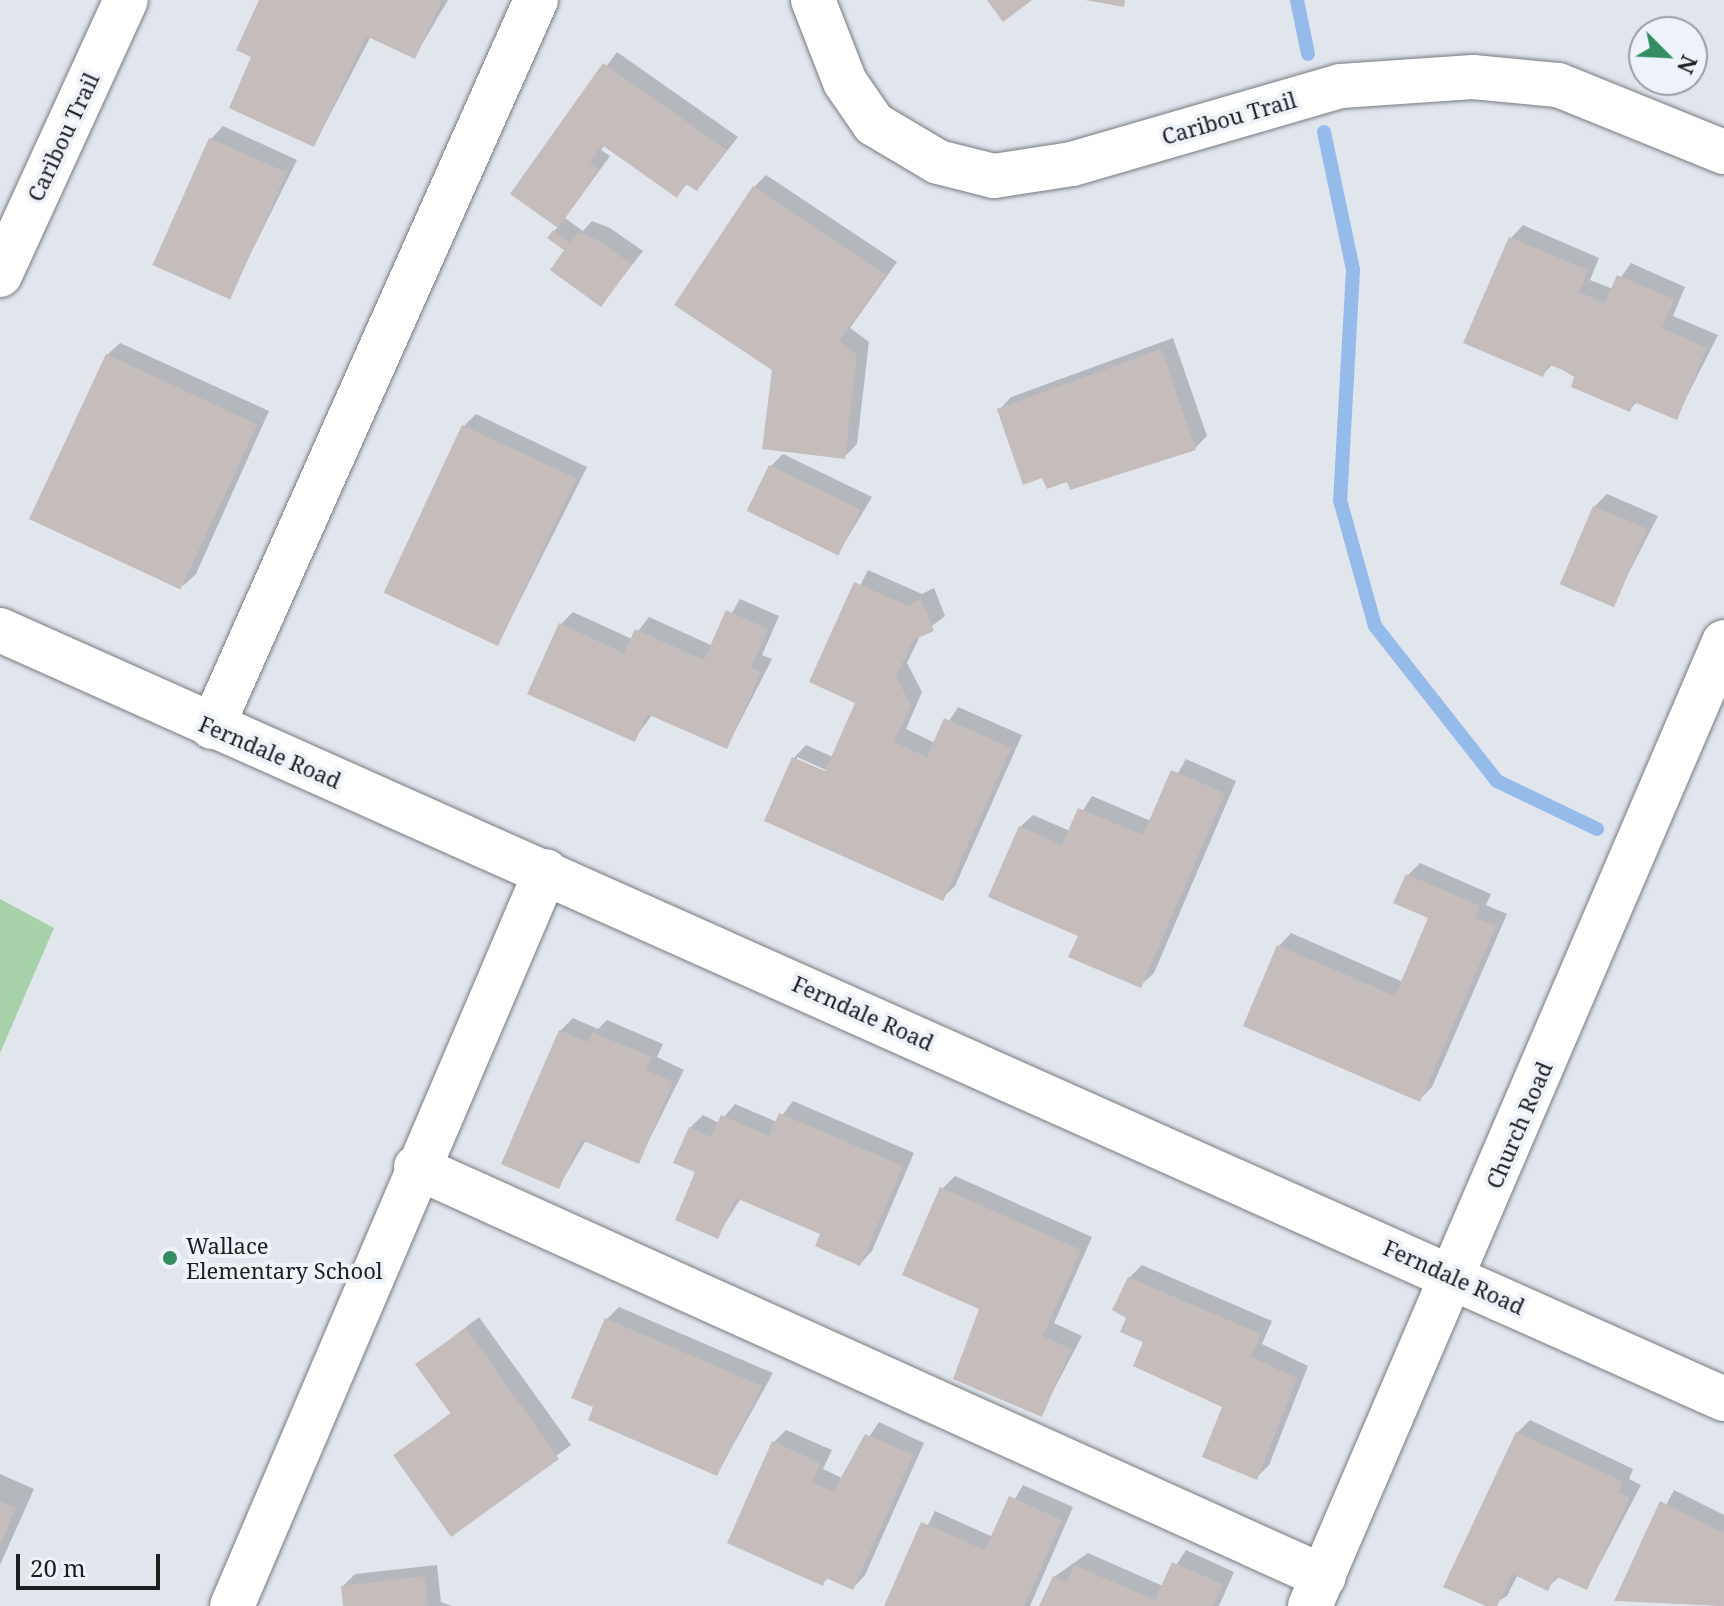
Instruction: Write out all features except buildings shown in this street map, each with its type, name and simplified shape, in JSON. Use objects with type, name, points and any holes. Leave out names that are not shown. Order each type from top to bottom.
[{"type":"street","name":"Caribou Trail","points":[[0,275],[126,0]]},
{"type":"street","points":[[212,727],[536,0]]},
{"type":"street","name":"Caribou Trail","points":[[813,0],[845,82],[874,124],[938,162],[994,176],[1072,164],[1341,86],[1473,77],[1558,85],[1724,152]]},
{"type":"street","name":"Ferndale Road","points":[[0,630],[1724,1399]]},
{"type":"street","name":"Church Road","points":[[1317,1598],[1724,642]]},
{"type":"street","points":[[232,1606],[416,1167],[546,871]]},
{"type":"street","points":[[416,1167],[1317,1598]]},
{"type":"green space","points":[[0,899],[54,928],[0,1053]]},
{"type":"waterway","points":[[1297,0],[1308,54]]},
{"type":"waterway","points":[[1324,132],[1353,270],[1340,500],[1375,626],[1497,781],[1597,829]]},
{"type":"place","name":"Wallace Elementary School","points":[[170,1258]]}]
